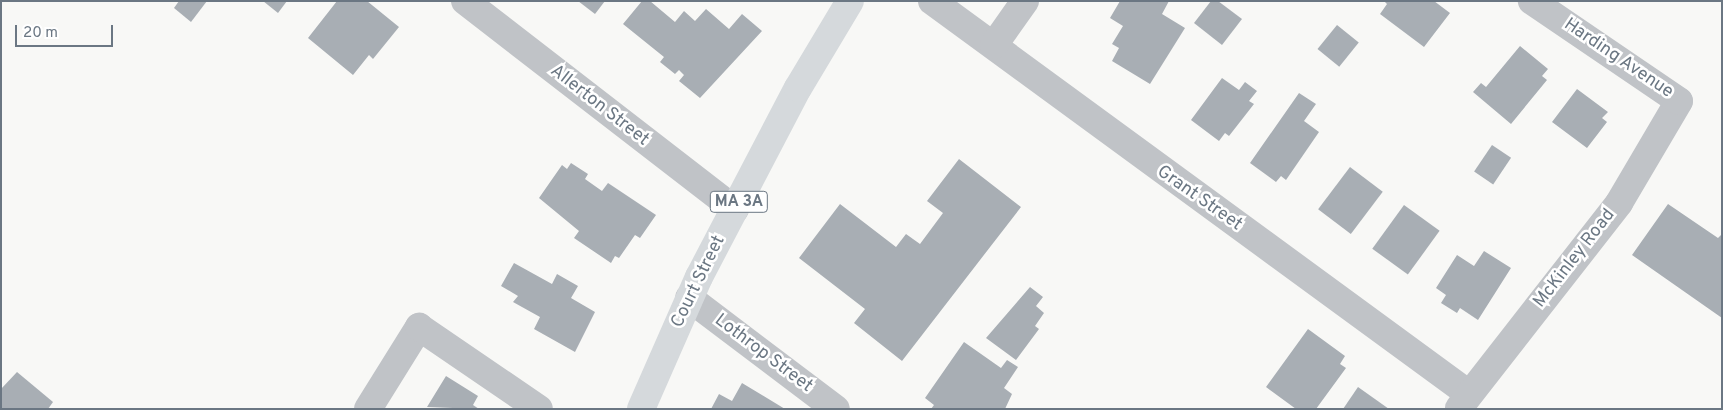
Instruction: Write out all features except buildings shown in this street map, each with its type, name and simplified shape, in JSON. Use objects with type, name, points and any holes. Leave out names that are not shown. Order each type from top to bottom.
[{"type":"main road","name":"Court Street","points":[[640,409],[689,298],[798,88],[850,1]]},
{"type":"street","name":"Allerton Street","points":[[465,1],[735,210]]},
{"type":"street","name":"Grant Street","points":[[932,1],[1464,401]]},
{"type":"street","points":[[994,46],[1025,1]]},
{"type":"street","name":"Harding Avenue","points":[[1532,1],[1679,101]]},
{"type":"street","name":"McKinley Road","points":[[1464,401],[1619,203],[1679,101]]},
{"type":"street","name":"Lothrop Street","points":[[689,298],[836,409]]},
{"type":"street","points":[[368,409],[419,327],[539,409]]}]
